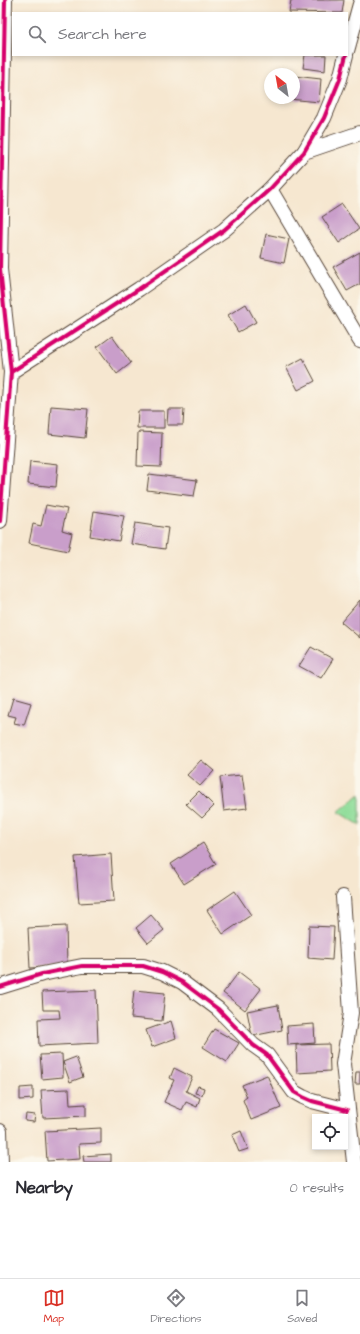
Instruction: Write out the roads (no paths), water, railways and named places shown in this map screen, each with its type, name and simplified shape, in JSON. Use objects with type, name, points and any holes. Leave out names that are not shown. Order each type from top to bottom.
[{"type":"street","points":[[0,521],[11,372],[0,269],[5,0]]},
{"type":"street","points":[[348,47],[360,4]]},
{"type":"street","points":[[11,372],[139,289],[224,230],[270,189],[304,152],[324,118],[340,79],[346,56]]},
{"type":"street","points":[[304,152],[360,133]]},
{"type":"street","points":[[270,189],[360,341]]},
{"type":"street","points":[[343,897],[351,1012],[343,1064],[354,1162]]},
{"type":"street","points":[[0,987],[42,974],[82,966],[144,966],[162,972],[182,982],[218,1009],[253,1046],[267,1056],[294,1092],[312,1101],[347,1110]]},
{"type":"street","points":[[0,1131],[1,1162]]}]
